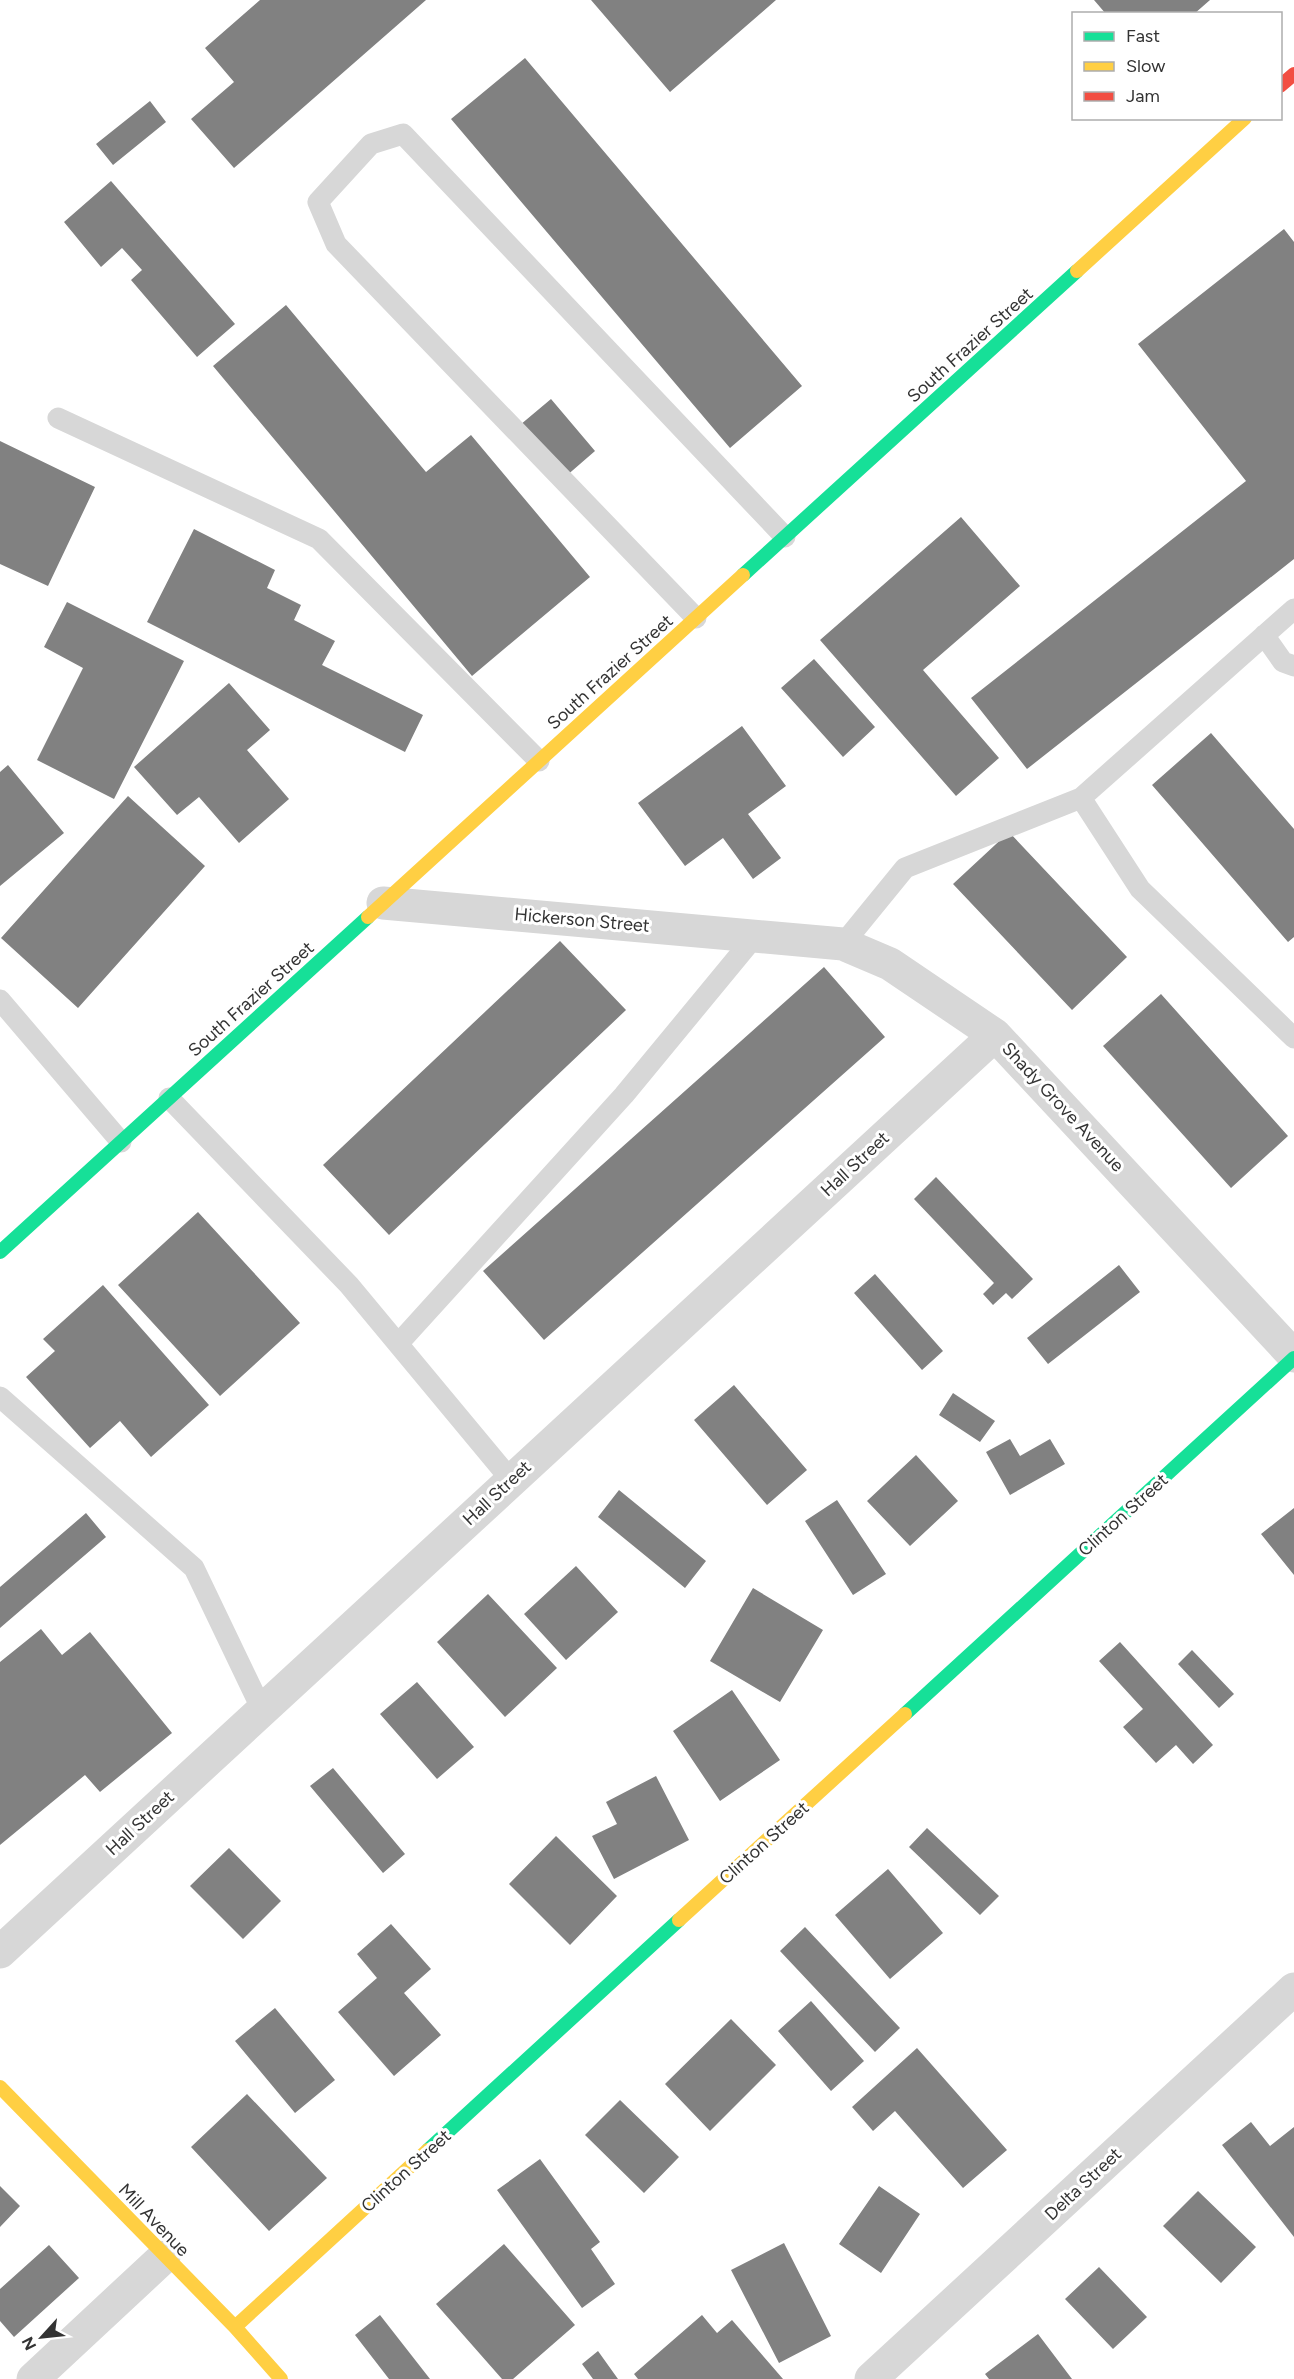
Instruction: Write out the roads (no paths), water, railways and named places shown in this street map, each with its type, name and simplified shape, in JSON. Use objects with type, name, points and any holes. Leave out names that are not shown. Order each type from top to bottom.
[{"type":"street","points":[[1282,85],[1294,74]]},
{"type":"street","name":"South Frazier Street","points":[[0,1252],[1243,120]]},
{"type":"street","name":"Hickerson Street","points":[[383,903],[769,936]]},
{"type":"street","name":"Shady Grove Avenue","points":[[769,936],[843,944],[890,964],[995,1035],[1294,1357]]},
{"type":"street","name":"Hall Street","points":[[0,1952],[995,1035]]},
{"type":"street","name":"Clinton Street","points":[[235,2327],[1294,1357]]},
{"type":"street","name":"Delta Street","points":[[871,2379],[1294,1989]]},
{"type":"street","name":"Mill Avenue","points":[[0,2087],[235,2327],[281,2379]]},
{"type":"street","points":[[33,2379],[164,2257]]},
{"type":"lane","points":[[696,618],[336,244],[318,202],[370,144],[403,134],[785,537]]},
{"type":"lane","points":[[58,418],[319,539],[539,762]]},
{"type":"lane","points":[[843,944],[905,868],[1081,798],[1294,609]]},
{"type":"lane","points":[[1264,635],[1283,662],[1294,666]]},
{"type":"lane","points":[[1081,798],[1140,890],[1294,1038]]},
{"type":"lane","points":[[398,1344],[769,936]]},
{"type":"lane","points":[[0,1000],[121,1142]]},
{"type":"lane","points":[[169,1098],[349,1285],[511,1480]]},
{"type":"lane","points":[[0,1397],[194,1568],[262,1710]]}]
